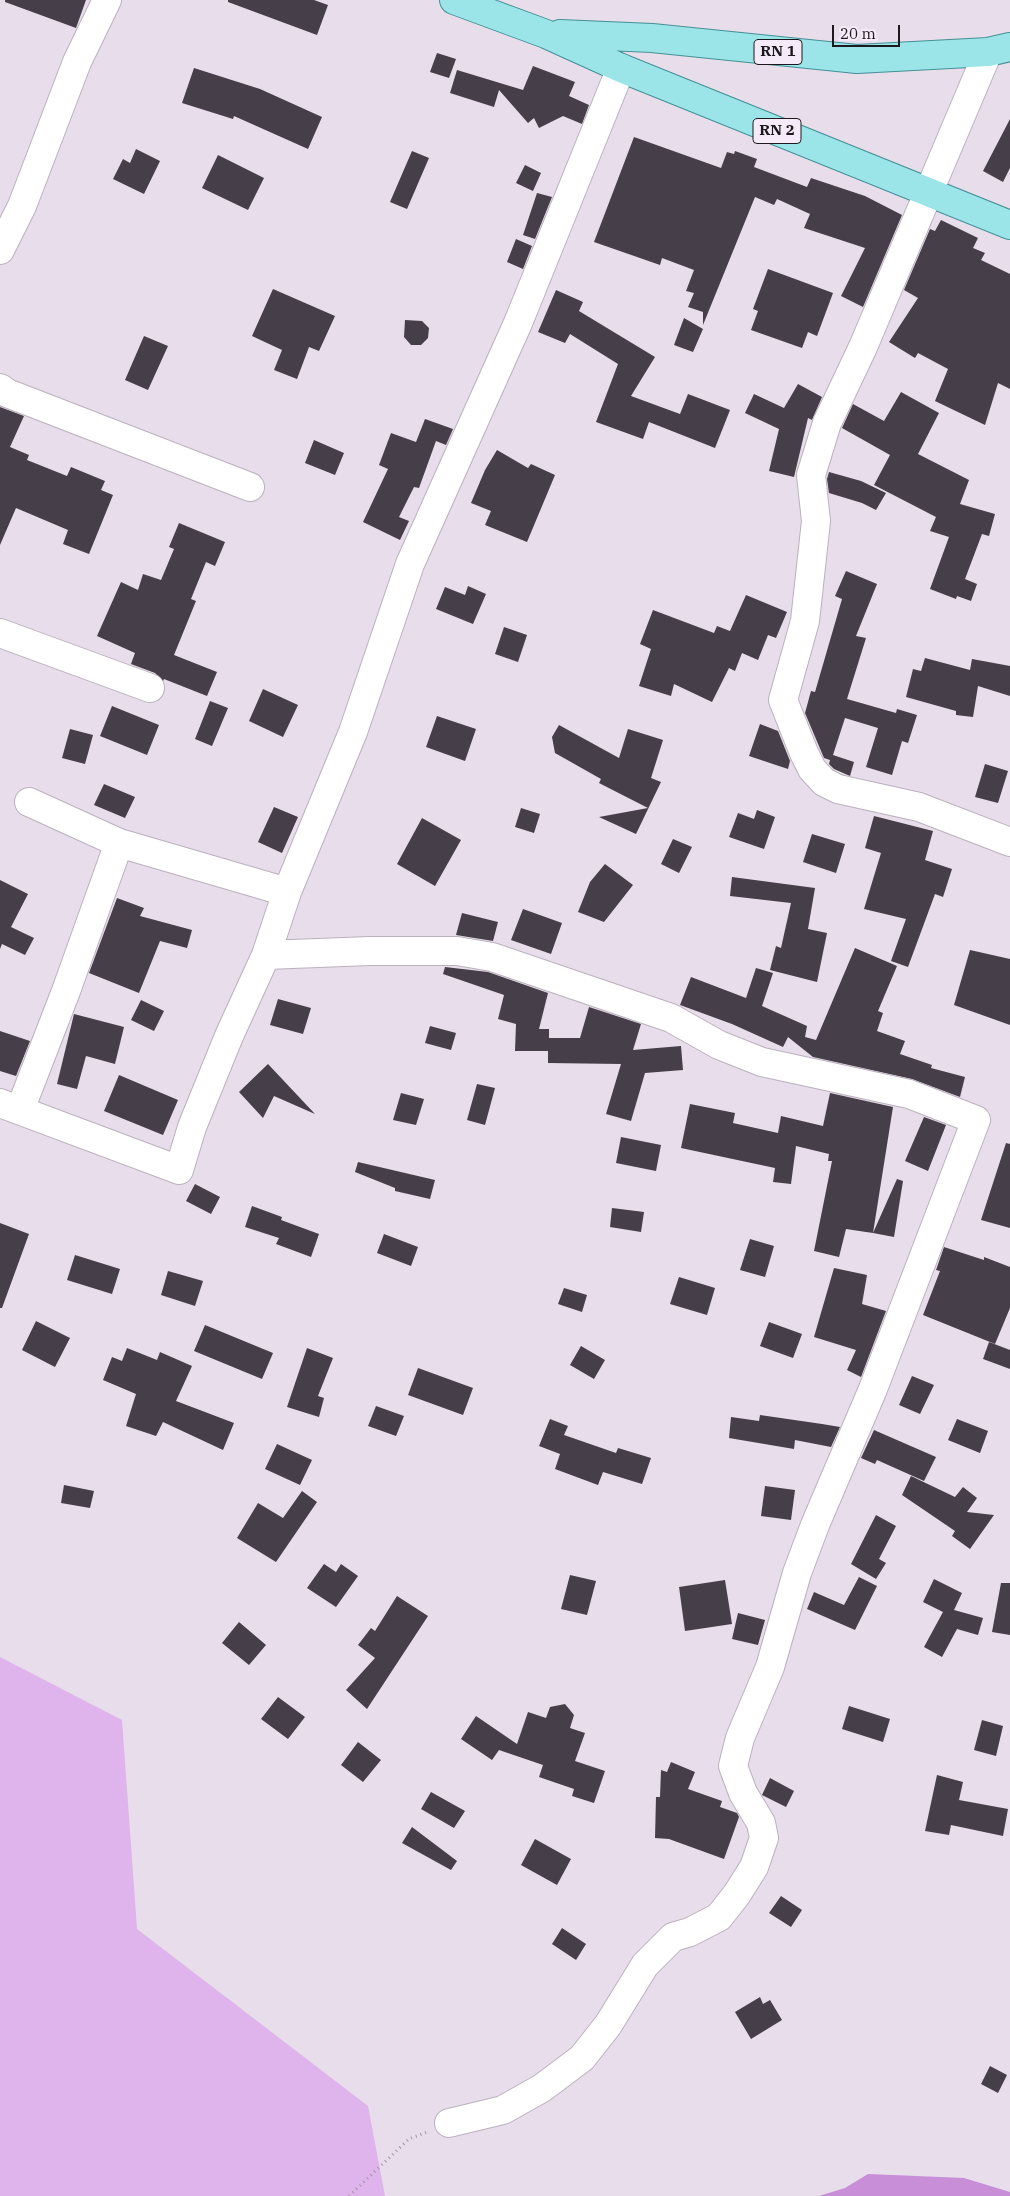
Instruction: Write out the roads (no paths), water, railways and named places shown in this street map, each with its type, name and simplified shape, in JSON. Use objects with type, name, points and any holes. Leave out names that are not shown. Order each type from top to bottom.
[{"type":"main road","name":"RN 2","points":[[456,0],[546,34],[621,68],[1010,225]]},
{"type":"main road","name":"RN 1","points":[[546,34],[652,38],[857,59],[999,50]]},
{"type":"street","points":[[0,250],[22,206],[42,158],[77,62],[107,0]]},
{"type":"street","points":[[999,50],[929,192],[851,374],[827,423],[811,475],[816,521],[812,572],[805,621],[783,700],[804,753],[812,769],[824,782],[838,790],[919,807],[1010,842]]},
{"type":"street","points":[[119,843],[66,990],[10,1106],[179,1170],[200,1109],[266,955],[287,892],[353,732],[410,564],[518,323],[621,68]]},
{"type":"street","points":[[0,388],[7,393],[250,487]]},
{"type":"street","points":[[0,633],[150,688]]},
{"type":"street","points":[[29,802],[119,843],[287,892]]},
{"type":"street","points":[[266,955],[370,951],[447,951],[492,957],[671,1018],[719,1045],[762,1062],[909,1094],[976,1120],[873,1389],[816,1525],[798,1573],[770,1667],[740,1738],[733,1766],[743,1793],[761,1823],[764,1838],[754,1867],[737,1894],[719,1916],[690,1932],[673,1937],[645,1965],[608,2025],[582,2058],[542,2088],[503,2110],[449,2123]]}]
